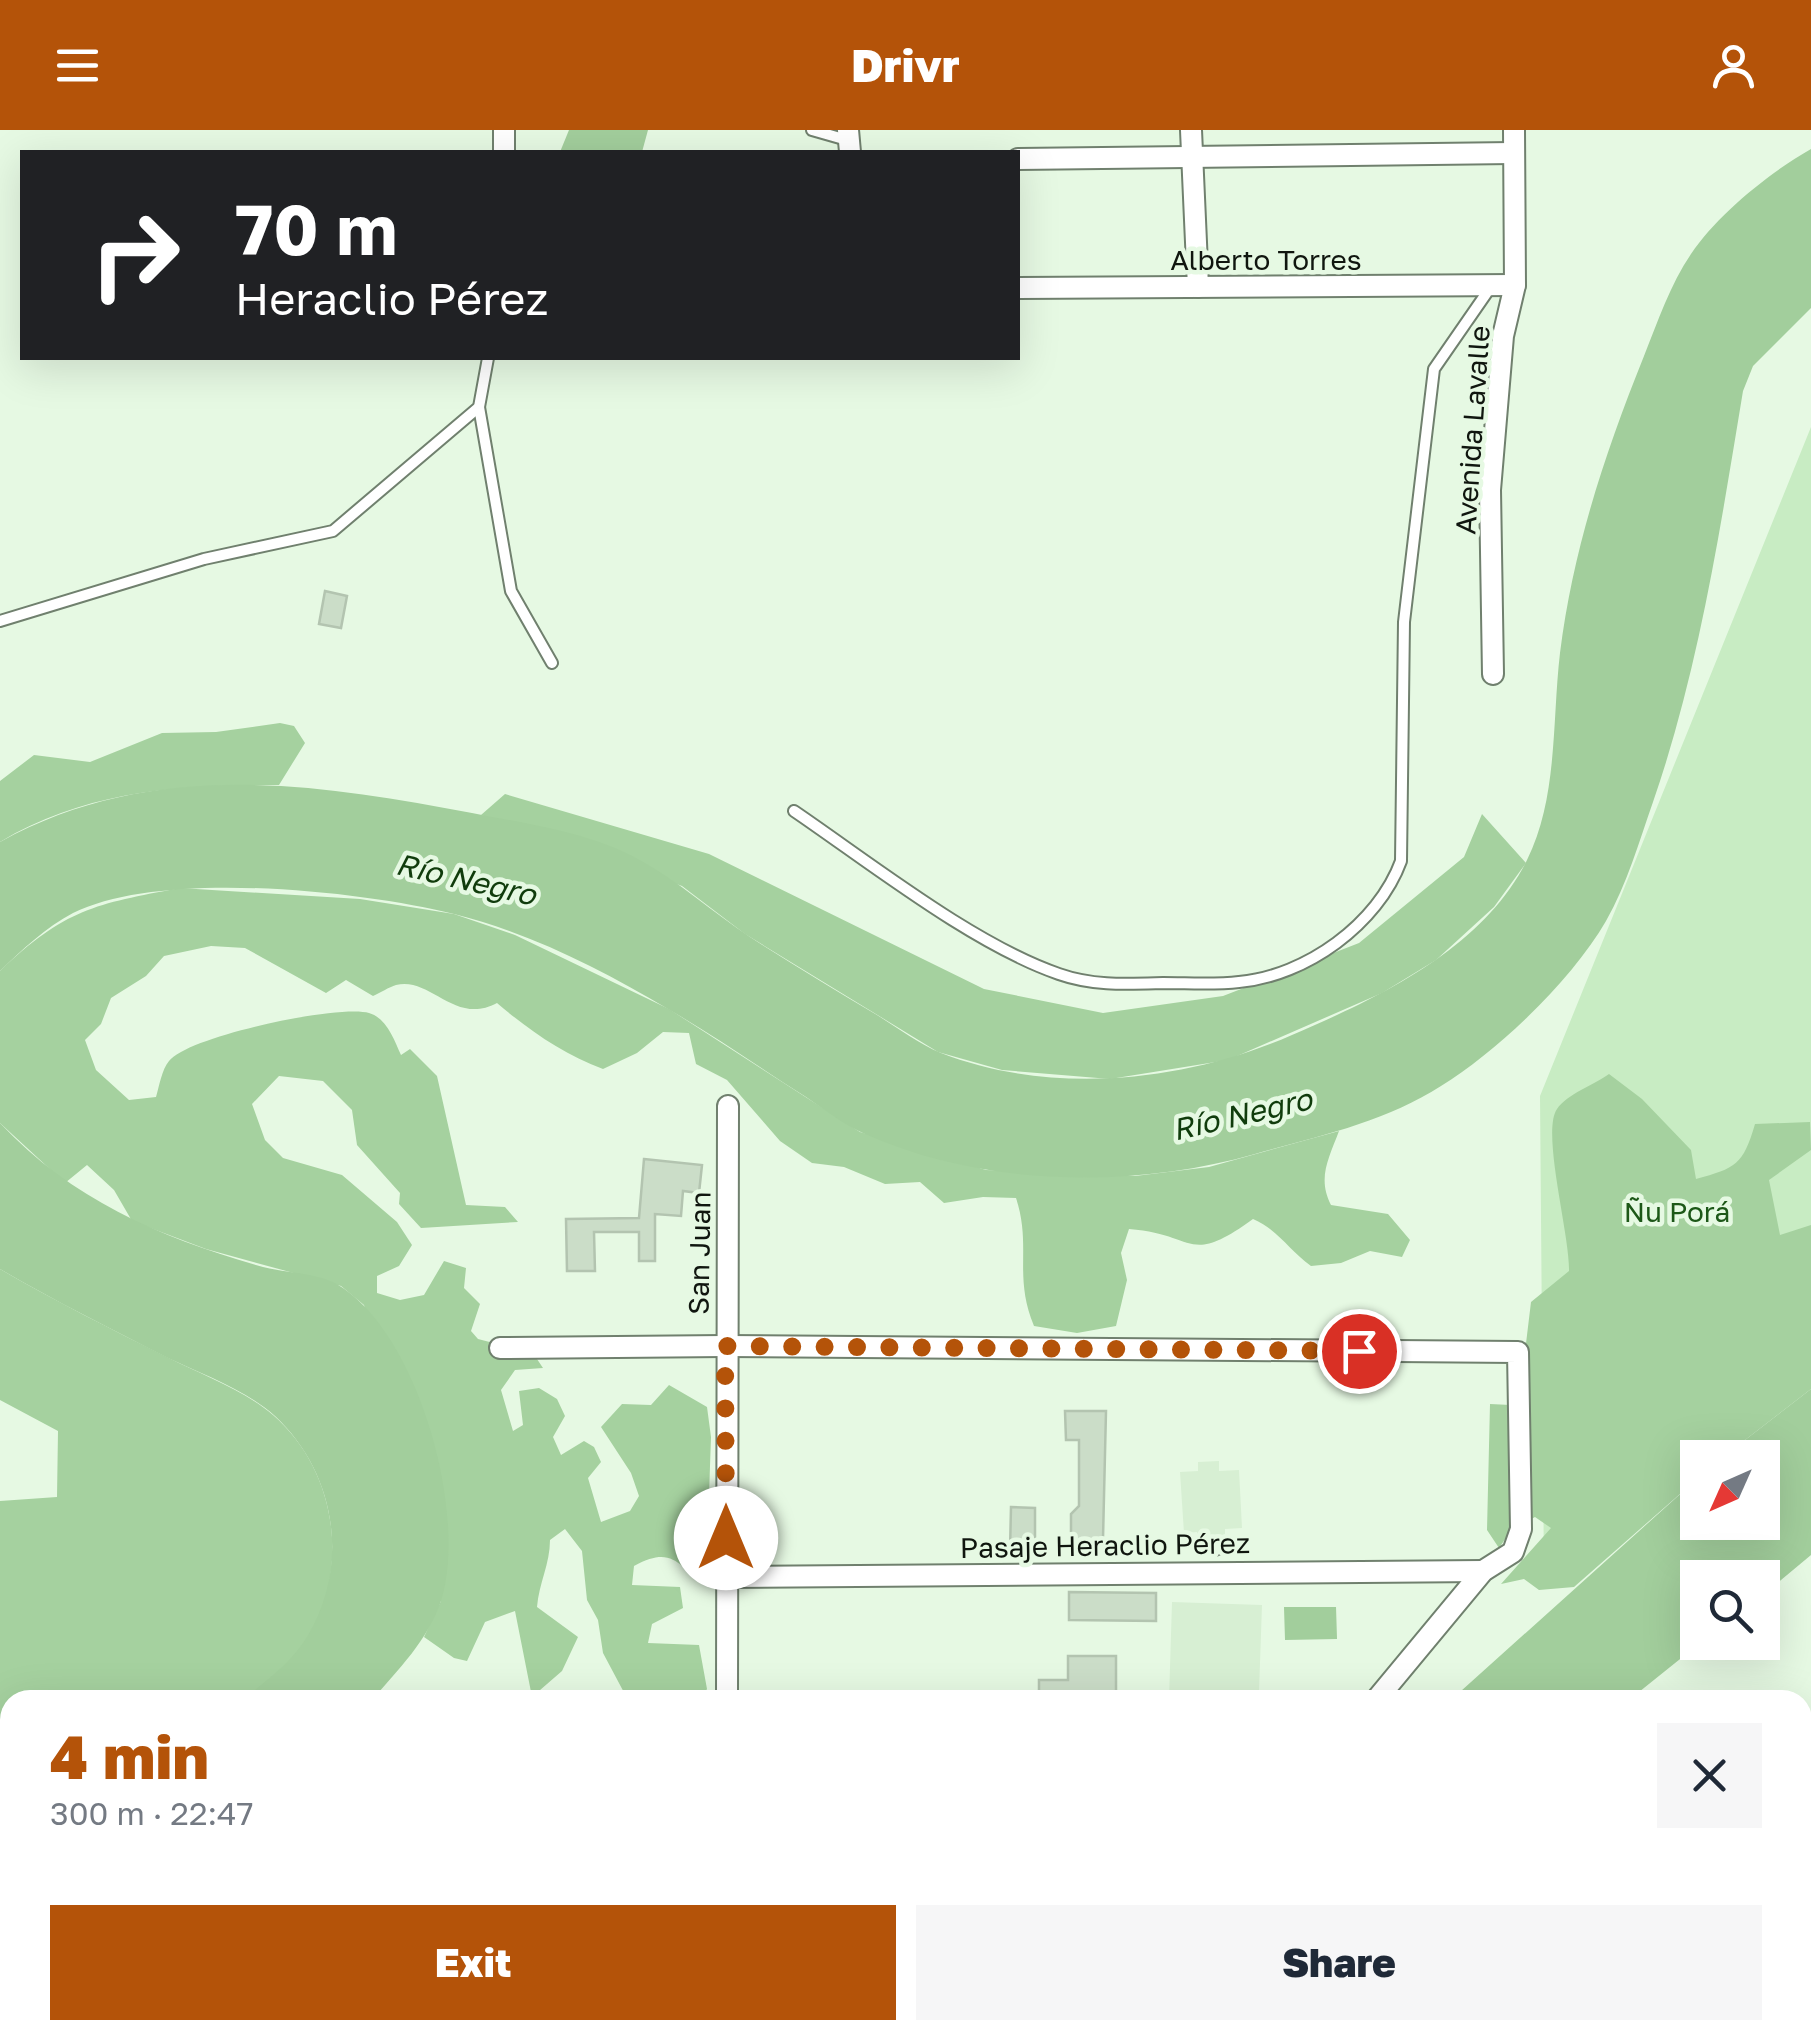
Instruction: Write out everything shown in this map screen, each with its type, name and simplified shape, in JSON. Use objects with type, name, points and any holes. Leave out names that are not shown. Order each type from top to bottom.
[{"type":"street","points":[[1191,130],[1198,287]]},
{"type":"street","name":"Avenida Lavalle","points":[[1493,674],[1490,490],[1503,336],[1515,285],[1514,130]]},
{"type":"street","points":[[1020,159],[1513,153]]},
{"type":"street","name":"Alberto Torres","points":[[1020,288],[1515,285]]},
{"type":"street","name":"San Juan","points":[[727,1690],[728,1106]]},
{"type":"street","points":[[500,1348],[1518,1352],[1521,1529],[1513,1552],[1483,1571],[1384,1690]]},
{"type":"street","name":"Pasaje Heraclio Pérez","points":[[726,1577],[1483,1571]]},
{"type":"lane","points":[[812,130],[849,141]]},
{"type":"lane","points":[[794,811],[1004,948],[1057,973],[1098,984],[1242,982],[1296,968],[1345,936],[1392,886],[1401,861],[1404,622],[1434,370],[1488,291],[1515,285]]},
{"type":"lane","points":[[488,360],[479,407],[510,590],[552,662]]},
{"type":"lane","points":[[0,621],[204,559],[333,531],[479,407]]},
{"type":"shaded area","points":[[1219,1461],[1219,1471],[1239,1470],[1242,1528],[1225,1529],[1225,1544],[1198,1546],[1197,1532],[1184,1533],[1180,1472],[1198,1471],[1198,1462]]},
{"type":"shaded area","points":[[1172,1602],[1262,1605],[1259,1690],[1169,1690]]},
{"type":"green space","name":"Ñu Porá","points":[[1811,427],[1811,1379],[1724,1440],[1680,1440],[1680,1472],[1544,1579],[1540,1096]]},
{"type":"green space","points":[[280,723],[294,726],[305,743],[279,785],[135,794],[67,811],[0,842],[0,781],[34,755],[90,762],[162,733],[216,732]]},
{"type":"green space","points":[[505,794],[709,854],[984,989],[1103,1013],[1223,996],[1359,943],[1464,857],[1482,814],[1526,863],[1494,907],[1436,960],[1382,993],[1228,1060],[1110,1079],[1002,1070],[938,1052],[745,934],[682,886],[481,815]]},
{"type":"green space","points":[[180,888],[360,899],[454,914],[515,935],[669,1009],[860,1132],[986,1170],[1135,1176],[1209,1167],[1339,1131],[1325,1177],[1331,1205],[1388,1214],[1410,1240],[1402,1257],[1370,1251],[1341,1263],[1311,1266],[1269,1228],[1253,1219],[1203,1245],[1129,1229],[1121,1253],[1127,1280],[1116,1326],[1077,1333],[1034,1326],[1025,1291],[1023,1232],[1016,1198],[983,1197],[944,1203],[920,1182],[885,1184],[844,1167],[812,1163],[780,1141],[727,1080],[696,1064],[689,1033],[663,1032],[637,1053],[603,1069],[547,1041],[497,1003],[468,1009],[408,984],[373,996],[346,980],[326,993],[245,948],[211,946],[164,956],[146,976],[111,998],[101,1024],[85,1040],[96,1070],[129,1100],[156,1097],[169,1061],[204,1042],[265,1024],[353,1011],[381,1020],[401,1055],[410,1049],[437,1076],[466,1205],[505,1207],[518,1222],[421,1228],[399,1204],[400,1193],[357,1145],[352,1110],[323,1081],[279,1076],[252,1104],[265,1140],[283,1158],[342,1175],[397,1222],[412,1245],[399,1266],[377,1276],[377,1293],[400,1300],[424,1295],[444,1261],[466,1268],[464,1288],[480,1304],[471,1331],[478,1339],[533,1353],[543,1368],[515,1370],[501,1390],[513,1431],[523,1425],[519,1391],[539,1388],[557,1399],[565,1416],[553,1437],[561,1455],[584,1441],[594,1447],[601,1462],[588,1478],[601,1522],[630,1511],[639,1496],[631,1473],[601,1427],[622,1404],[651,1405],[669,1385],[707,1407],[711,1437],[709,1495],[732,1520],[741,1553],[711,1582],[668,1558],[648,1560],[634,1566],[632,1585],[680,1587],[683,1608],[652,1624],[648,1643],[699,1645],[706,1690],[623,1690],[603,1653],[598,1620],[587,1600],[582,1551],[565,1529],[550,1540],[537,1607],[578,1637],[562,1671],[540,1690],[531,1690],[515,1611],[485,1622],[467,1661],[454,1658],[424,1637],[441,1601],[364,1305],[341,1286],[206,1249],[132,1221],[114,1190],[87,1165],[65,1183],[0,1123],[0,971],[63,922],[125,899]]},
{"type":"green space","points":[[1609,1074],[1642,1099],[1691,1150],[1696,1179],[1736,1163],[1755,1124],[1810,1122],[1811,1150],[1769,1180],[1780,1235],[1811,1225],[1811,1389],[1745,1440],[1680,1440],[1680,1494],[1574,1587],[1539,1590],[1524,1579],[1501,1584],[1551,1528],[1535,1517],[1512,1529],[1499,1548],[1487,1530],[1490,1404],[1529,1406],[1524,1360],[1531,1302],[1569,1271],[1552,1139],[1557,1109]]},
{"type":"green space","points":[[0,1269],[222,1383],[273,1415],[301,1447],[321,1484],[331,1524],[332,1565],[323,1605],[306,1642],[280,1674],[256,1690],[0,1690],[0,1501],[57,1497],[58,1431],[0,1400]]},
{"type":"water","points":[[569,130],[648,130],[643,150],[561,150]]},
{"type":"water","name":"Río Negro","points":[[1811,149],[1811,308],[1753,366],[1743,391],[1707,599],[1669,752],[1632,863],[1592,944],[1554,990],[1510,1034],[1420,1099],[1351,1127],[1208,1165],[1109,1177],[1008,1173],[911,1152],[857,1130],[618,980],[537,942],[454,914],[315,892],[261,888],[156,891],[111,899],[73,913],[35,939],[0,971],[0,842],[57,816],[114,798],[173,788],[291,787],[412,802],[514,821],[578,835],[619,850],[653,868],[750,937],[917,1040],[941,1053],[984,1066],[1073,1079],[1163,1073],[1251,1051],[1325,1021],[1393,987],[1456,945],[1508,892],[1527,860],[1549,785],[1560,653],[1573,576],[1616,429],[1659,317],[1684,266],[1715,224],[1762,182]]},
{"type":"water","points":[[0,1123],[58,1174],[121,1213],[226,1256],[334,1283],[370,1313],[395,1347],[415,1387],[431,1432],[448,1523],[448,1565],[441,1601],[411,1654],[380,1690],[254,1690],[277,1672],[307,1637],[329,1581],[332,1551],[324,1493],[296,1439],[251,1398],[104,1326],[0,1269]]},
{"type":"water","points":[[1811,1389],[1811,1555],[1780,1581],[1780,1560],[1680,1560],[1680,1659],[1641,1690],[1462,1690],[1680,1494],[1680,1540],[1780,1540],[1780,1440],[1745,1440]]},
{"type":"water","points":[[1284,1607],[1336,1607],[1337,1639],[1285,1640]]},
{"type":"building","points":[[325,591],[347,596],[341,628],[319,624]]},
{"type":"building","points":[[644,1159],[702,1165],[699,1193],[683,1191],[681,1216],[655,1214],[655,1261],[639,1261],[639,1232],[594,1232],[595,1271],[567,1271],[566,1219],[639,1218]]},
{"type":"building","points":[[1065,1411],[1106,1411],[1103,1539],[1071,1540],[1071,1514],[1079,1506],[1079,1440],[1066,1440]]},
{"type":"building","points":[[1011,1507],[1035,1508],[1035,1550],[1010,1550]]},
{"type":"building","points":[[1069,1592],[1156,1593],[1156,1621],[1069,1620]]},
{"type":"building","points":[[1068,1656],[1116,1656],[1116,1690],[1039,1690],[1039,1680],[1068,1680]]},
{"type":"route","points":[[726,1538],[725,1346],[1359,1351]]}]
